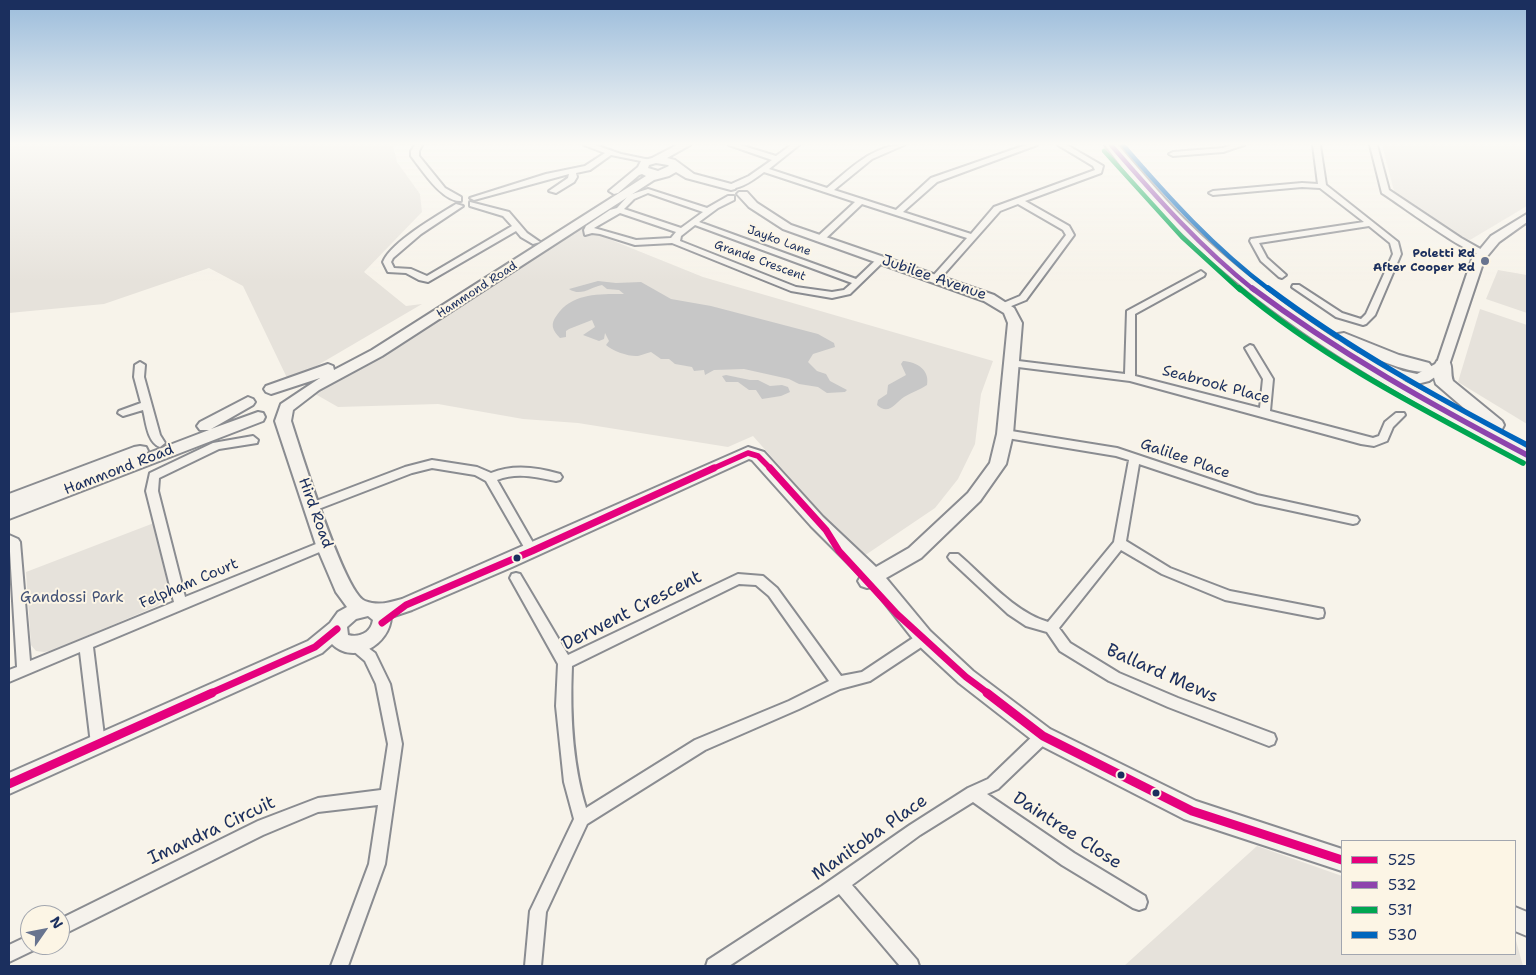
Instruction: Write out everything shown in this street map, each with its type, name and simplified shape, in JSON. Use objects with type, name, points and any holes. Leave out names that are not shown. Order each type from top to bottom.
[{"type":"highway","points":[[1152,190],[1179,222],[1260,293],[1335,339],[1449,414],[1527,455]]},
{"type":"highway","points":[[1167,190],[1215,241],[1335,339],[1417,373],[1495,425],[1527,441]]},
{"type":"highway","points":[[1446,358],[1442,376],[1445,384],[1495,425]]},
{"type":"main road","name":"Hammond Road","points":[[9,500],[217,420],[258,394],[309,377],[338,364],[536,242],[614,190]]},
{"type":"main road","name":"Hammond Road","points":[[9,513],[260,417],[276,414],[314,387],[377,353],[630,190]]},
{"type":"main road","name":"Jubilee Avenue","points":[[732,193],[787,227],[989,298],[1004,306],[1013,317],[1015,323],[1005,434],[998,464],[974,497],[915,553],[867,576]]},
{"type":"main road","points":[[1417,373],[1424,378],[1446,358],[1482,253],[1495,239],[1527,217]]},
{"type":"main road","points":[[271,389],[290,392],[292,396],[288,407]]},
{"type":"main road","points":[[248,402],[246,406],[248,413],[277,424],[287,433]]},
{"type":"main road","name":"Hird Road","points":[[288,407],[283,417],[287,433],[312,507],[345,592],[348,628]]},
{"type":"main road","points":[[348,628],[369,640],[379,624],[406,605],[532,551],[748,453],[758,456],[826,530],[839,550],[867,576],[897,614],[924,638]]},
{"type":"main road","points":[[9,784],[314,646],[348,628],[368,608],[379,624]]},
{"type":"street","points":[[443,190],[459,203]]},
{"type":"street","points":[[474,201],[506,190]]},
{"type":"street","points":[[646,190],[625,202],[620,210],[607,215],[588,232],[601,232],[635,244],[675,240],[676,236],[682,231],[735,190]]},
{"type":"street","points":[[650,190],[712,209]]},
{"type":"street","name":"Jubilee Avenue","points":[[724,190],[732,193]]},
{"type":"street","points":[[897,212],[922,190]]},
{"type":"street","points":[[936,279],[997,209],[1047,190]]},
{"type":"street","points":[[1212,193],[1240,190]]},
{"type":"street","points":[[1296,287],[1340,315],[1363,322],[1370,315],[1397,254],[1394,242],[1328,190]]},
{"type":"street","points":[[1385,190],[1458,240],[1482,253]]},
{"type":"street","points":[[828,191],[972,237]]},
{"type":"street","points":[[517,227],[428,279],[408,271],[391,270],[387,262],[389,257],[418,232],[466,197],[506,214],[524,235],[536,242]]},
{"type":"street","points":[[1004,306],[1023,298],[1070,235],[1066,228],[1019,201]]},
{"type":"street","points":[[820,239],[861,202]]},
{"type":"street","points":[[620,210],[682,231]]},
{"type":"street","name":"Jayko Lane","points":[[693,222],[857,282]]},
{"type":"street","points":[[1282,275],[1264,259],[1254,241],[1369,224]]},
{"type":"street","name":"Grande Crescent","points":[[675,240],[680,245],[794,289],[838,295],[846,292],[881,260]]},
{"type":"street","points":[[1130,378],[1130,313],[1201,274]]},
{"type":"street","points":[[1250,348],[1268,380],[1265,413]]},
{"type":"street","name":"Seabrook Place","points":[[1010,363],[1130,378],[1374,442],[1383,438],[1389,425],[1400,414]]},
{"type":"street","points":[[140,364],[139,377],[146,405],[155,436],[160,443]]},
{"type":"street","points":[[1417,373],[1428,397],[1449,414]]},
{"type":"street","points":[[123,412],[146,405]]},
{"type":"street","name":"Galilee Place","points":[[1005,434],[1117,452],[1256,499],[1353,520]]},
{"type":"street","points":[[181,605],[152,491],[154,476],[217,446],[253,440]]},
{"type":"street","points":[[954,557],[1013,610],[1030,622],[1051,628],[1120,543],[1135,458]]},
{"type":"street","points":[[312,507],[409,470],[432,464],[477,471],[490,478],[532,551]]},
{"type":"street","points":[[490,478],[505,471],[518,470],[556,477]]},
{"type":"street","points":[[9,540],[14,542],[24,670]]},
{"type":"street","points":[[1120,543],[1166,571],[1229,596],[1318,613]]},
{"type":"street","name":"Felpham Court","points":[[9,676],[326,545]]},
{"type":"street","points":[[516,578],[565,663]]},
{"type":"street","name":"Derwent Crescent","points":[[582,819],[571,782],[563,706],[565,663],[738,579],[758,580],[773,592],[838,683]]},
{"type":"street","points":[[370,657],[379,624]]},
{"type":"street","points":[[340,966],[377,864],[395,744],[383,684],[370,657],[348,628]]},
{"type":"street","name":"Ballard Mews","points":[[1051,628],[1065,647],[1114,677],[1173,703],[1269,739]]},
{"type":"street","points":[[533,966],[538,911],[582,819],[700,745],[794,705],[838,683],[865,677],[924,638],[966,677],[1043,736],[1192,811],[1341,860]]},
{"type":"street","points":[[86,645],[98,744]]},
{"type":"street","name":"Manitoba Place","points":[[714,966],[840,883],[915,830],[973,793],[993,784],[1043,736]]},
{"type":"street","name":"Daintree Close","points":[[973,793],[1068,859],[1139,902]]},
{"type":"street","name":"Imandra Circuit","points":[[70,923],[258,829],[318,805],[388,796]]},
{"type":"street","points":[[840,883],[912,966]]},
{"type":"shaded area","points":[[1527,190],[1527,206],[1470,240],[1462,237],[1394,191]]},
{"type":"shaded area","points":[[598,281],[616,283],[641,282],[671,299],[711,306],[818,334],[834,343],[835,347],[813,354],[808,362],[817,371],[826,374],[830,381],[847,390],[845,392],[827,393],[818,387],[799,384],[789,379],[744,369],[714,370],[705,375],[704,370],[694,371],[692,367],[675,364],[669,359],[661,359],[651,352],[638,356],[626,355],[606,345],[609,341],[605,333],[604,339],[599,341],[583,335],[595,327],[592,320],[569,329],[566,331],[566,337],[560,338],[554,330],[553,321],[570,302],[587,296],[624,294],[619,290],[607,289],[602,285],[582,292],[569,289]]},
{"type":"shaded area","points":[[903,361],[918,365],[924,371],[927,385],[904,397],[888,409],[881,408],[877,405],[878,400],[887,394],[888,385],[906,375],[901,364]]},
{"type":"shaded area","points":[[722,376],[758,380],[770,386],[782,385],[788,387],[790,392],[781,396],[762,399],[756,390],[749,390],[738,382],[726,382]]},
{"type":"green space","points":[[9,190],[417,190],[420,194],[422,212],[364,272],[406,306],[422,304],[289,382],[243,286],[209,268],[104,304],[9,313]]},
{"type":"green space","points":[[579,227],[703,277],[993,361],[981,394],[975,444],[958,479],[935,508],[861,558],[753,436],[728,447],[578,423],[523,419],[438,404],[338,407],[310,391]]},
{"type":"green space","points":[[1498,270],[1527,275],[1527,313],[1486,299]]},
{"type":"green space","points":[[1480,309],[1527,325],[1527,424],[1458,382]]},
{"type":"green space","name":"Gandossi Park","points":[[154,523],[170,583],[168,593],[162,601],[157,606],[54,650],[36,651],[31,645],[26,572]]},
{"type":"green space","points":[[1257,846],[1341,876],[1341,955],[1516,955],[1516,941],[1523,966],[1124,966]]},
{"type":"transit line","name":"531","points":[[1139,190],[1210,264],[1282,322],[1360,373],[1523,463]]},
{"type":"transit line","name":"532","points":[[1151,190],[1217,259],[1289,316],[1366,366],[1446,412],[1527,455]]},
{"type":"transit line","name":"530","points":[[1164,190],[1224,253],[1259,282],[1332,334],[1370,358],[1527,445]]},
{"type":"transit line","name":"525","points":[[748,453],[758,456],[766,464],[826,530],[839,551],[897,614],[966,677],[1043,736],[1192,811],[1341,860]]},
{"type":"transit line","name":"525","points":[[382,623],[406,605],[532,551],[748,453]]},
{"type":"transit line","name":"525","points":[[9,784],[315,647],[337,629]]},
{"type":"place","name":"Poletti Rd After Cooper Rd","points":[[1485,261]]}]
